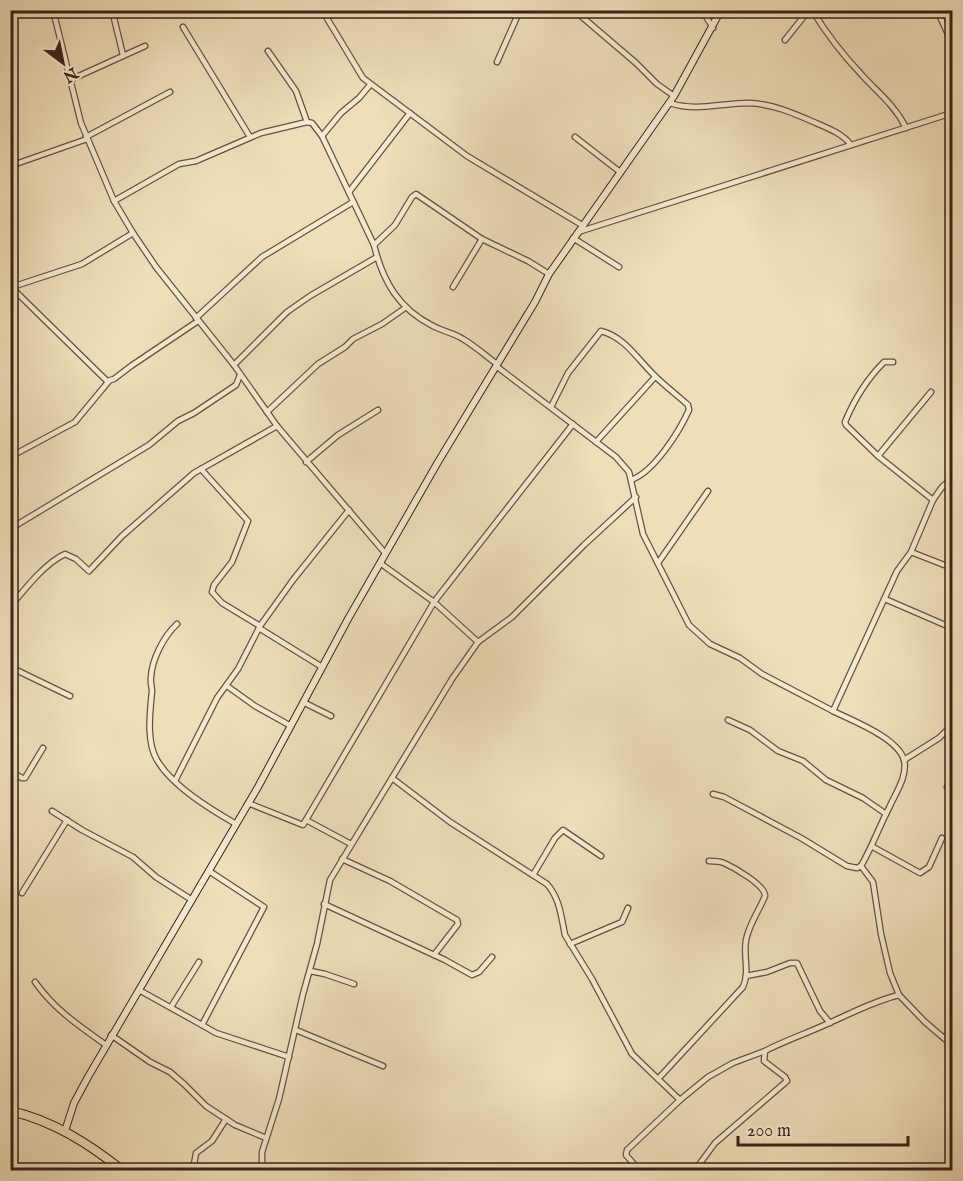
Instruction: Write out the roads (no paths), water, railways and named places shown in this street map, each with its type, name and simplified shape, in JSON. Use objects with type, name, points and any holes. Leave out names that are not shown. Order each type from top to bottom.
[{"type":"highway","points":[[10,1111],[64,1131],[99,1152],[122,1170]]},
{"type":"street","points":[[53,10],[87,138],[114,201],[133,233],[306,462],[385,553]]},
{"type":"street","points":[[112,10],[123,55]]},
{"type":"street","points":[[322,10],[363,78],[370,85],[467,156],[582,225]]},
{"type":"street","points":[[497,63],[520,10]]},
{"type":"street","points":[[702,10],[713,28]]},
{"type":"street","points":[[64,1131],[74,1103],[111,1035],[248,803],[385,553],[549,274],[672,100],[721,10]]},
{"type":"street","points":[[785,40],[810,10],[860,73],[900,114],[906,128]]},
{"type":"street","points":[[937,10],[952,43]]},
{"type":"street","points":[[577,12],[636,63],[672,100],[699,108],[746,103],[773,106],[828,128],[844,137],[851,146]]},
{"type":"street","points":[[183,27],[250,137]]},
{"type":"street","points":[[70,80],[145,46]]},
{"type":"street","points":[[268,51],[296,91],[308,122]]},
{"type":"street","points":[[322,136],[370,85]]},
{"type":"street","points":[[10,166],[87,138],[170,92]]},
{"type":"street","points":[[349,192],[410,113]]},
{"type":"street","points":[[575,235],[952,113]]},
{"type":"street","points":[[114,201],[178,164],[196,161],[250,137],[308,122],[312,123],[322,136],[395,295],[405,308],[435,328],[462,338],[626,467],[632,480],[643,534],[683,615],[695,632],[710,644],[740,658],[762,674],[889,741],[904,760],[903,780],[873,847],[861,866],[856,868],[847,866],[801,838],[724,797],[713,794]]},
{"type":"street","points":[[575,137],[620,172]]},
{"type":"street","points":[[374,245],[395,225],[416,194],[482,239],[549,274]]},
{"type":"street","points":[[10,457],[75,422],[110,381],[197,319],[262,257],[353,202]]},
{"type":"street","points":[[110,381],[100,375],[11,286],[82,264],[133,233]]},
{"type":"street","points":[[575,235],[619,267]]},
{"type":"street","points":[[453,287],[482,239]]},
{"type":"street","points":[[10,245],[13,252],[10,263]]},
{"type":"street","points":[[234,365],[287,312],[377,257]]},
{"type":"street","points":[[267,412],[318,364],[345,347],[353,339],[382,324],[405,308]]},
{"type":"street","points":[[550,407],[568,373],[601,331],[611,333],[625,344],[655,376],[688,405],[690,410],[667,447],[648,471],[632,480]]},
{"type":"street","points":[[893,362],[884,362],[872,376],[855,400],[845,422],[848,429],[878,456],[933,500]]},
{"type":"street","points":[[236,385],[240,375]]},
{"type":"street","points":[[596,442],[655,376]]},
{"type":"street","points":[[10,529],[149,445],[178,421],[236,385],[247,384]]},
{"type":"street","points":[[878,456],[931,392]]},
{"type":"street","points":[[306,462],[338,435],[378,410]]},
{"type":"street","points":[[248,803],[303,825],[357,729],[434,602],[573,424]]},
{"type":"street","points":[[10,607],[55,560],[65,554],[76,559],[89,571],[122,536],[201,469],[278,426]]},
{"type":"street","points":[[201,469],[248,521],[232,562],[214,585],[212,592],[222,603],[322,667]]},
{"type":"street","points":[[833,711],[897,571],[911,552],[933,500],[952,478]]},
{"type":"street","points":[[658,563],[708,491]]},
{"type":"street","points":[[262,1170],[262,1152],[279,1099],[330,880],[452,679],[478,642],[512,617],[636,497]]},
{"type":"street","points":[[175,781],[217,698],[238,669],[260,627],[282,595],[349,510]]},
{"type":"street","points":[[911,552],[952,568]]},
{"type":"street","points":[[380,563],[434,602],[478,642]]},
{"type":"street","points":[[885,599],[952,628]]},
{"type":"street","points":[[177,624],[162,645],[151,678],[152,750],[162,767],[175,781],[236,824]]},
{"type":"street","points":[[10,667],[70,696]]},
{"type":"street","points":[[227,686],[255,706],[291,726]]},
{"type":"street","points":[[303,702],[331,716]]},
{"type":"street","points":[[729,720],[750,730],[778,751],[803,760],[826,780],[863,798],[886,814]]},
{"type":"street","points":[[904,760],[939,738],[952,724]]},
{"type":"street","points":[[10,771],[25,778],[43,748]]},
{"type":"street","points":[[392,778],[450,822],[547,884],[557,899],[565,935],[614,1017],[628,1047],[639,1061],[680,1100]]},
{"type":"street","points":[[52,811],[133,857],[156,877],[192,900]]},
{"type":"street","points":[[22,893],[67,820]]},
{"type":"street","points":[[306,820],[351,844]]},
{"type":"street","points":[[533,875],[562,830],[601,856]]},
{"type":"street","points":[[873,847],[920,873],[929,867],[942,838]]},
{"type":"street","points":[[342,860],[390,882],[457,920],[458,924],[434,955]]},
{"type":"street","points":[[658,1079],[743,987],[746,976],[744,951],[746,937],[765,896],[765,891],[761,886],[723,862],[709,861]]},
{"type":"street","points":[[861,866],[873,882],[881,934],[890,973],[899,995],[952,1045]]},
{"type":"street","points":[[202,1025],[264,907],[209,871]]},
{"type":"street","points":[[324,904],[472,975],[479,972],[492,957]]},
{"type":"street","points":[[570,944],[622,922],[628,908]]},
{"type":"street","points":[[171,1007],[199,962]]},
{"type":"street","points":[[746,976],[797,963],[820,1011],[830,1023]]},
{"type":"street","points":[[310,971],[354,984]]},
{"type":"street","points":[[35,982],[49,1001],[106,1045]]},
{"type":"street","points":[[139,990],[216,1033],[289,1057]]},
{"type":"street","points":[[639,1170],[626,1155],[627,1150],[700,1082],[782,1042],[865,1006],[899,995]]},
{"type":"street","points":[[296,1029],[383,1066]]},
{"type":"street","points":[[111,1035],[150,1062],[170,1072],[206,1106],[236,1125],[266,1138]]},
{"type":"street","points":[[695,1170],[715,1143],[787,1081],[785,1077],[765,1063],[765,1051]]},
{"type":"street","points":[[193,1170],[196,1153],[212,1141],[226,1119]]}]
